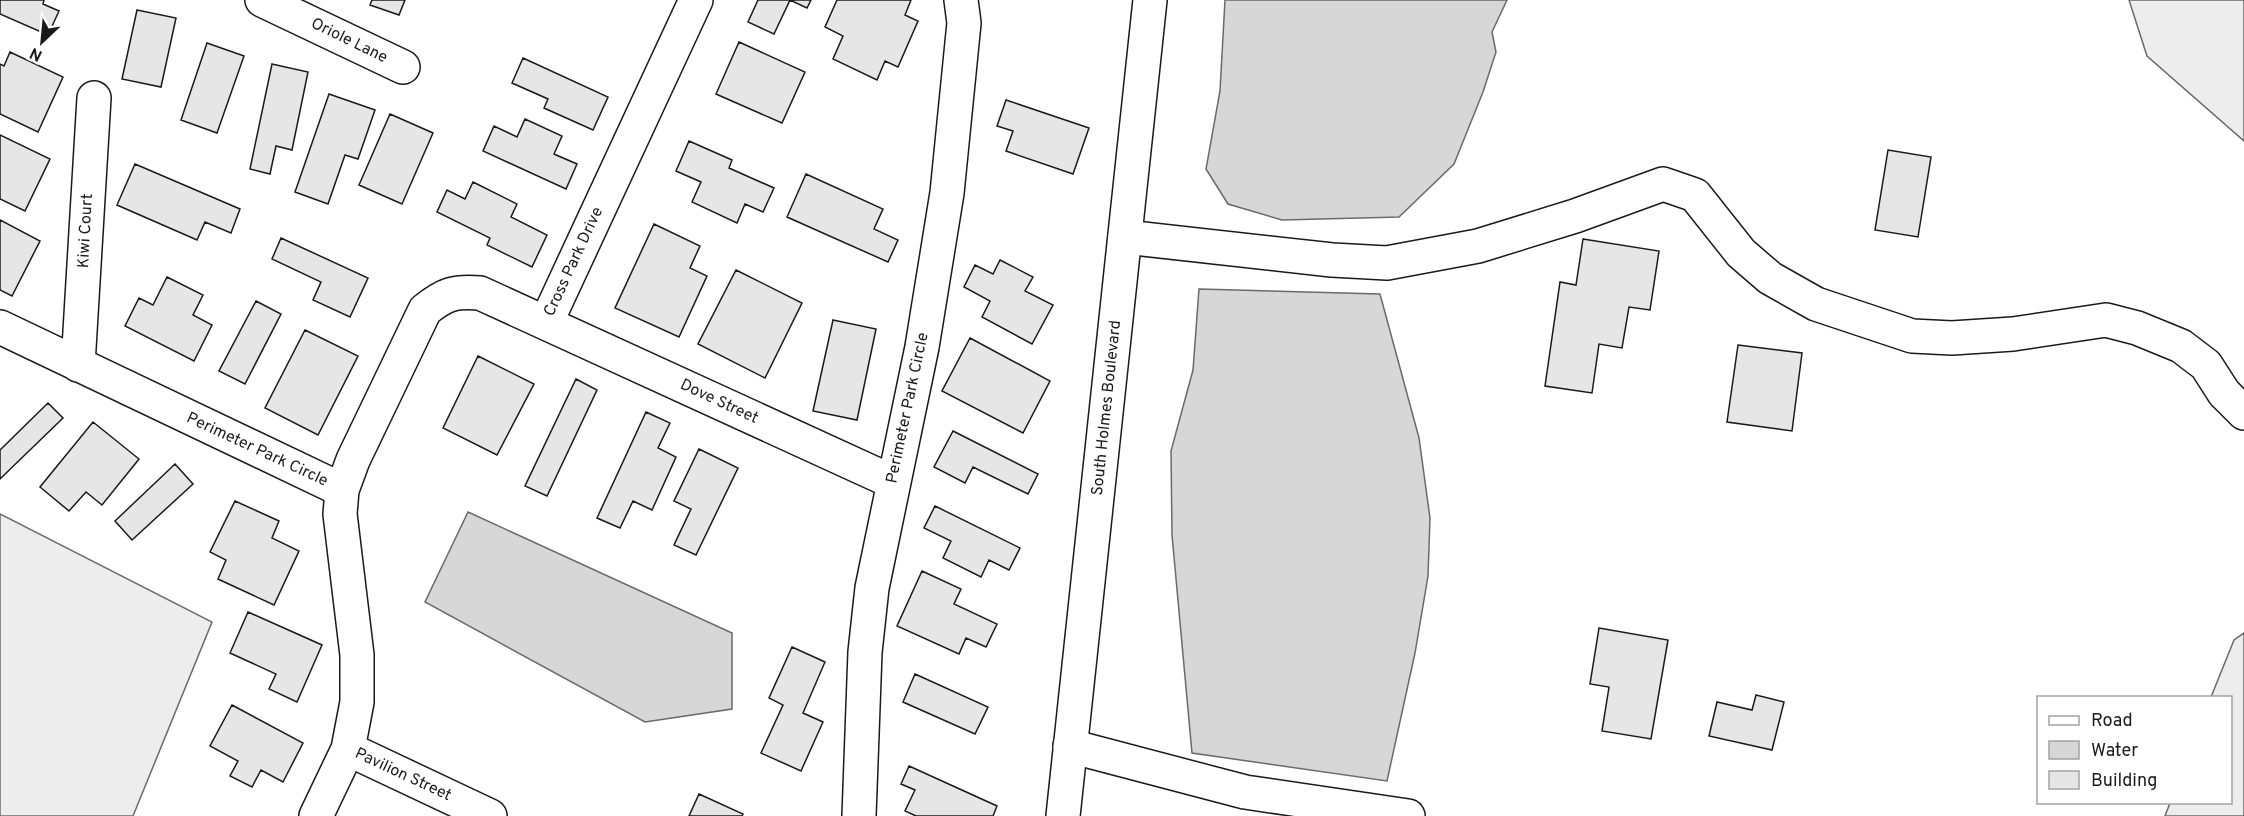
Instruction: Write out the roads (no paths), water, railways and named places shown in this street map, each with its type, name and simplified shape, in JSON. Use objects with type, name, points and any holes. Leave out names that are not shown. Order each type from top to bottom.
[{"type":"street","name":"Oriole Lane","points":[[262,0],[403,67]]},
{"type":"street","name":"Cross Park Drive","points":[[342,490],[353,460],[425,310],[441,297],[460,291],[480,293],[546,323],[696,0]]},
{"type":"street","name":"Perimeter Park Circle","points":[[859,816],[865,652],[872,588],[922,347],[947,193],[964,23],[961,0]]},
{"type":"street","name":"South Holmes Boulevard","points":[[1063,816],[1150,0]]},
{"type":"street","name":"Kiwi Court","points":[[78,365],[94,98]]},
{"type":"street","points":[[1125,237],[1332,260],[1387,263],[1478,246],[1575,216],[1663,184],[1695,195],[1742,253],[1770,278],[1816,304],[1912,336],[1952,338],[2013,334],[2106,320],[2137,328],[2181,346],[2205,365],[2224,393],[2244,413]]},
{"type":"street","name":"Dove Street","points":[[546,323],[893,482]]},
{"type":"street","name":"Perimeter Park Circle","points":[[0,327],[342,490],[340,514],[357,655],[357,702],[348,749],[316,816]]},
{"type":"street","points":[[1071,746],[1245,792],[1408,816]]},
{"type":"street","name":"Pavilion Street","points":[[348,749],[490,816]]},
{"type":"water","points":[[1225,0],[1507,0],[1492,32],[1496,52],[1483,92],[1454,164],[1399,217],[1282,220],[1228,204],[1206,169],[1220,91]]},
{"type":"water","points":[[1199,289],[1380,294],[1419,438],[1430,518],[1428,576],[1415,653],[1387,781],[1192,753],[1172,535],[1171,451],[1193,370]]},
{"type":"water","points":[[468,512],[732,633],[732,709],[645,722],[425,602]]}]
